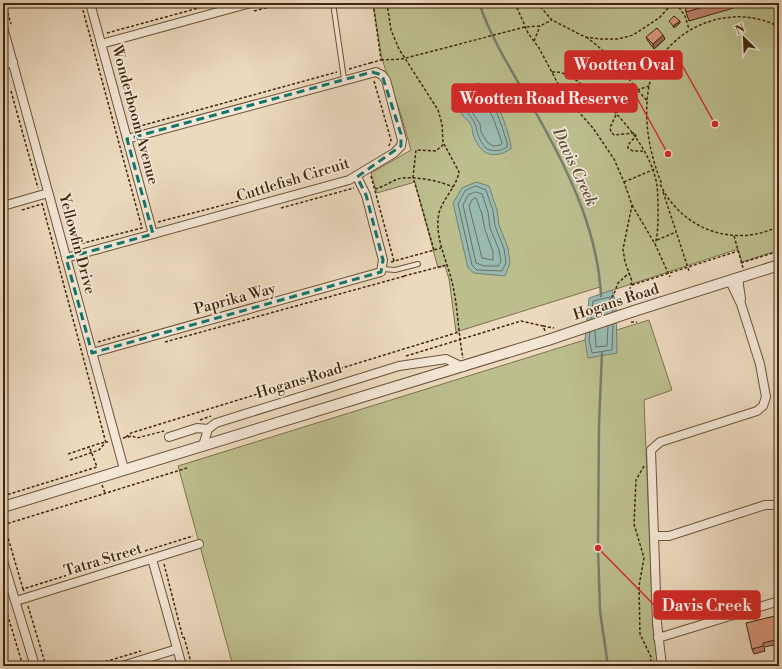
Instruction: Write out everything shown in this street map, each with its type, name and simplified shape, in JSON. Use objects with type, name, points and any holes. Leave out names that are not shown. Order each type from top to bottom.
[{"type":"street","name":"Wonderboom Avenue","points":[[90,3],[105,43],[127,139],[153,234]]},
{"type":"street","points":[[105,43],[251,3]]},
{"type":"street","name":"Yellowfin Drive","points":[[7,26],[13,62],[66,258],[96,352],[124,469]]},
{"type":"street","points":[[4,65],[13,62]]},
{"type":"street","name":"Cuttlefish Circuit","points":[[66,258],[356,177],[394,153],[401,146],[402,140],[386,80],[379,73],[373,76]]},
{"type":"street","points":[[127,139],[343,75],[373,76]]},
{"type":"street","points":[[356,177],[362,186],[384,266]]},
{"type":"street","points":[[3,206],[48,193]]},
{"type":"street","name":"Hogans Road","points":[[3,507],[203,446],[463,363],[548,340],[633,308],[779,265]]},
{"type":"street","name":"Paprika Way","points":[[96,352],[373,276],[381,272],[384,266]]},
{"type":"street","points":[[662,666],[658,638],[651,454],[655,445],[753,412],[760,408],[765,402],[766,394],[760,364],[742,304],[738,278]]},
{"type":"street","name":"Hogans Road","points":[[208,430],[213,424],[220,421],[399,366],[446,359],[463,363]]},
{"type":"street","points":[[169,437],[197,428],[208,430],[203,446]]},
{"type":"street","points":[[654,536],[669,536],[766,505],[779,505]]},
{"type":"street","name":"Tatra Street","points":[[16,601],[199,544]]},
{"type":"street","points":[[152,559],[182,666]]},
{"type":"street","points":[[3,561],[35,666]]},
{"type":"street","points":[[658,638],[779,601]]},
{"type":"street","points":[[122,666],[177,649]]},
{"type":"lane","points":[[333,3],[343,75]]},
{"type":"lane","name":"Paprika Way","points":[[384,266],[401,269],[418,264]]},
{"type":"path","points":[[5,3],[7,26]]},
{"type":"path","points":[[70,239],[72,247],[142,228],[80,3]]},
{"type":"path","points":[[105,43],[107,33],[217,3]]},
{"type":"path","points":[[373,3],[381,60]]},
{"type":"path","points":[[387,3],[391,30],[404,58],[438,110],[444,144],[458,172],[453,188],[439,213],[439,229],[441,248],[452,282],[463,363]]},
{"type":"path","points":[[515,3],[525,27],[564,94],[593,128],[614,159],[632,205],[655,244],[670,277]]},
{"type":"path","points":[[537,3],[552,20],[585,37],[604,50],[622,69],[637,90],[648,102]]},
{"type":"path","points":[[585,37],[618,39],[633,35],[659,18],[675,3],[685,16],[689,30]]},
{"type":"path","points":[[779,27],[755,17],[734,15],[710,20],[689,30],[675,41],[655,69],[649,85],[648,102],[649,143],[661,182],[660,184],[668,197],[683,215],[712,232],[734,236],[757,234],[779,226]]},
{"type":"path","points":[[135,137],[133,128],[343,75],[370,63],[381,60],[404,58],[525,27],[540,26],[552,20]]},
{"type":"path","points":[[534,41],[540,26]]},
{"type":"path","points":[[370,63],[391,140],[389,147]]},
{"type":"path","points":[[4,65],[6,74]]},
{"type":"path","points":[[552,72],[566,73],[599,98],[616,114],[632,133],[643,151],[657,185],[657,240],[655,244]]},
{"type":"path","points":[[637,90],[649,85]]},
{"type":"path","points":[[11,89],[106,443]]},
{"type":"path","points":[[599,98],[600,109],[612,110]]},
{"type":"path","points":[[616,114],[610,132],[614,135],[632,133]]},
{"type":"path","points":[[634,137],[629,143],[628,148],[633,151],[643,151]]},
{"type":"path","points":[[434,250],[415,178],[413,177],[416,150],[436,151],[444,144]]},
{"type":"path","points":[[624,182],[656,169]]},
{"type":"path","points":[[375,189],[400,179],[415,178],[428,180],[453,188]]},
{"type":"path","points":[[373,183],[394,261]]},
{"type":"path","points":[[281,208],[362,186]]},
{"type":"path","points":[[663,190],[689,271]]},
{"type":"path","points":[[157,216],[159,223],[258,196]]},
{"type":"path","points":[[16,211],[42,204]]},
{"type":"path","points":[[632,205],[624,248],[625,262],[632,285],[629,293],[633,308]]},
{"type":"path","points":[[657,240],[676,232]]},
{"type":"path","points":[[734,236],[741,263],[738,278]]},
{"type":"path","points":[[384,266],[394,261],[441,248]]},
{"type":"path","points":[[632,285],[738,251]]},
{"type":"path","points":[[741,263],[779,251]]},
{"type":"path","points":[[163,342],[446,265]]},
{"type":"path","points":[[401,269],[405,276]]},
{"type":"path","points":[[608,312],[606,306],[614,294],[618,283],[629,273]]},
{"type":"path","points":[[460,340],[521,321],[543,326]]},
{"type":"path","points":[[123,431],[125,438],[131,433],[459,332]]},
{"type":"path","points":[[96,352],[98,342]]},
{"type":"path","points":[[68,454],[89,446],[106,443]]},
{"type":"path","points":[[70,460],[99,450],[106,443]]},
{"type":"path","points":[[3,496],[97,467],[89,446]]},
{"type":"path","points":[[646,465],[643,466],[636,480],[634,524],[644,558],[639,586],[640,634],[650,657],[650,666]]},
{"type":"path","points":[[23,589],[4,525],[187,468]]},
{"type":"path","points":[[170,562],[163,564],[192,666]]},
{"type":"path","points":[[3,600],[23,666]]},
{"type":"path","points":[[175,640],[184,637]]},
{"type":"path","points":[[91,666],[144,650]]},
{"type":"highlighted area","points":[[372,72],[382,75],[401,134],[401,146],[357,177],[366,195],[383,260],[381,272],[92,353],[66,258],[153,234],[127,139],[344,79]]},
{"type":"green space","points":[[373,3],[779,3],[779,250],[742,262],[738,249],[601,294],[600,287],[456,332],[449,279],[445,266],[438,268],[415,182],[377,193],[371,173],[411,150],[382,59]]},
{"type":"green space","points":[[649,320],[672,390],[644,400],[653,626],[658,666],[233,666],[178,466]]},
{"type":"water","points":[[478,83],[486,86],[495,99],[509,135],[511,149],[493,155],[483,151],[476,141],[470,124],[461,113],[459,88]]},
{"type":"water","points":[[476,182],[489,186],[497,210],[499,225],[508,248],[510,263],[505,276],[474,273],[468,268],[453,203],[462,188]]},
{"type":"water","points":[[612,290],[616,303],[617,353],[588,358],[585,340],[589,298]]},
{"type":"building","points":[[686,3],[717,3],[686,12]]},
{"type":"building","points":[[674,16],[680,21],[673,26],[669,21]]},
{"type":"building","points":[[657,28],[663,35],[653,44],[646,37]]},
{"type":"building","points":[[779,615],[779,639],[763,643],[763,646],[752,649],[746,623]]},
{"type":"waterway","name":"Davis Creek","points":[[479,3],[499,49],[552,142],[572,184],[589,228],[595,250],[601,296]]},
{"type":"waterway","name":"Davis Creek","points":[[602,353],[599,424],[598,548],[600,611],[608,666]]},
{"type":"place","name":"Wootten Oval","points":[[715,124]]},
{"type":"place","name":"Wootten Road Reserve","points":[[668,154]]},
{"type":"place","name":"Davis Creek","points":[[598,548]]}]
